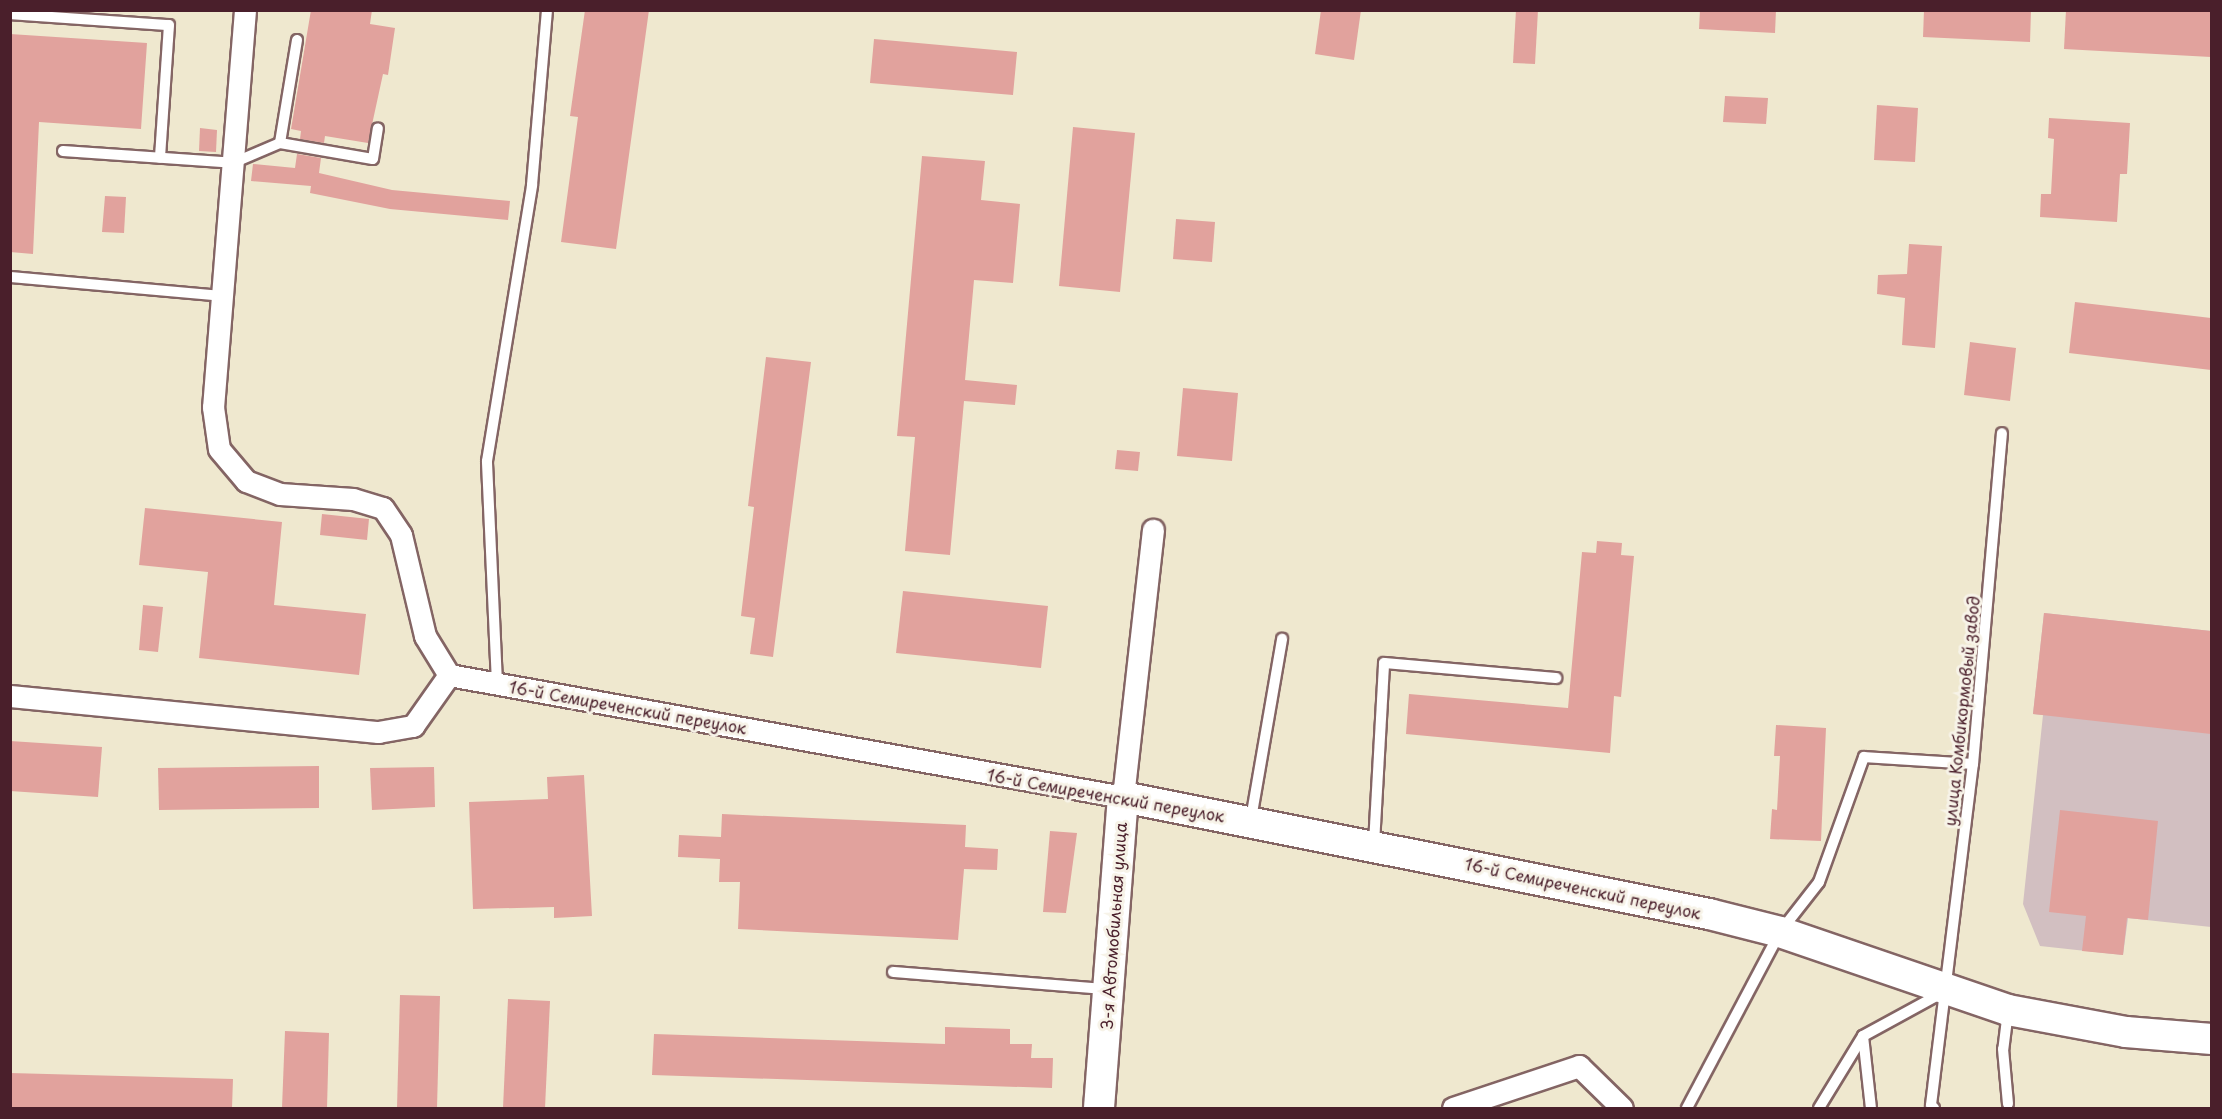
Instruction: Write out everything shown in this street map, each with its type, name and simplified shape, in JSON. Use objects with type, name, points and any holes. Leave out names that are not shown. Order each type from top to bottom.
[{"type":"street","points":[[10,696],[378,732],[413,726],[448,675],[425,636],[401,535],[383,508],[353,499],[280,494],[246,482],[219,449],[213,407],[245,10]]},
{"type":"street","name":"3-я Автомобильная улица","points":[[1099,1108],[1123,797],[1153,530]]},
{"type":"street","name":"16-й Семиреченский переулок","points":[[448,675],[1123,797],[1627,895],[1780,932],[1945,991],[2008,1010],[2126,1032],[2211,1039]]},
{"type":"street","points":[[1453,1108],[1579,1066],[1622,1108]]},
{"type":"lane","points":[[497,683],[487,461],[532,185],[547,10]]},
{"type":"lane","points":[[10,14],[169,25],[160,158]]},
{"type":"lane","points":[[280,143],[297,40]]},
{"type":"lane","points":[[63,152],[233,163],[280,143],[372,159],[378,128]]},
{"type":"lane","points":[[10,277],[222,296]]},
{"type":"lane","name":"улица Комбикормовый завод","points":[[1934,1108],[1931,1105],[1973,764],[2002,433]]},
{"type":"lane","points":[[1250,821],[1282,639]]},
{"type":"lane","points":[[1374,845],[1384,663],[1556,678]]},
{"type":"lane","points":[[1687,1108],[1780,932],[1819,882],[1864,757],[1973,764]]},
{"type":"lane","points":[[893,972],[1109,989]]},
{"type":"lane","points":[[1819,1108],[1863,1036],[1945,991]]},
{"type":"lane","points":[[2008,1010],[2003,1049],[2008,1104]]},
{"type":"lane","points":[[1863,1036],[1871,1108]]},
{"type":"shaded area","points":[[2044,613],[2211,631],[2211,927],[2128,918],[2123,955],[2040,946],[2023,904],[2043,715],[2033,714]]},
{"type":"building","points":[[311,10],[372,10],[370,24],[395,28],[388,75],[383,74],[368,143],[325,136],[324,143],[300,139],[301,131],[291,129]]},
{"type":"building","points":[[585,10],[649,10],[616,249],[561,242],[578,117],[570,116]]},
{"type":"building","points":[[1321,10],[1361,10],[1354,60],[1315,54]]},
{"type":"building","points":[[1516,10],[1538,10],[1535,64],[1513,63]]},
{"type":"building","points":[[1700,10],[1776,10],[1775,33],[1699,29]]},
{"type":"building","points":[[1924,10],[2031,10],[2030,42],[1923,37]]},
{"type":"building","points":[[2066,10],[2211,10],[2211,57],[2064,49]]},
{"type":"building","points":[[10,34],[147,43],[141,129],[39,122],[33,254],[10,252]]},
{"type":"building","points":[[874,39],[1017,52],[1013,95],[870,83]]},
{"type":"building","points":[[1725,96],[1768,98],[1766,124],[1723,122]]},
{"type":"building","points":[[1877,105],[1918,108],[1915,162],[1874,160]]},
{"type":"building","points":[[2049,118],[2130,123],[2127,174],[2120,174],[2117,222],[2040,217],[2041,194],[2051,194],[2054,139],[2048,138]]},
{"type":"building","points":[[1073,127],[1135,133],[1120,292],[1059,286]]},
{"type":"building","points":[[200,128],[217,130],[216,152],[199,151]]},
{"type":"building","points":[[297,154],[321,158],[319,173],[392,190],[510,201],[508,220],[390,209],[310,193],[311,186],[251,181],[253,164],[295,168]]},
{"type":"building","points":[[922,156],[985,161],[981,200],[1020,204],[1013,283],[974,280],[965,380],[1017,385],[1015,405],[964,401],[950,555],[905,551],[915,437],[897,436]]},
{"type":"building","points":[[105,196],[126,197],[124,233],[102,232]]},
{"type":"building","points":[[1176,219],[1215,222],[1212,262],[1173,259]]},
{"type":"building","points":[[1909,244],[1942,246],[1935,348],[1902,345],[1905,298],[1877,294],[1878,275],[1907,274]]},
{"type":"building","points":[[2075,302],[2211,318],[2211,370],[2069,353]]},
{"type":"building","points":[[1970,342],[2016,348],[2010,401],[1964,395]]},
{"type":"building","points":[[766,357],[811,362],[773,657],[750,654],[755,618],[741,616],[754,507],[748,506]]},
{"type":"building","points":[[1183,388],[1238,393],[1232,461],[1177,456]]},
{"type":"building","points":[[1117,450],[1140,452],[1138,471],[1115,469]]},
{"type":"building","points":[[145,508],[282,522],[274,605],[366,614],[359,675],[199,658],[208,572],[139,565]]},
{"type":"building","points":[[322,514],[369,519],[367,540],[320,535]]},
{"type":"building","points":[[1597,541],[1622,543],[1621,555],[1634,556],[1621,697],[1614,696],[1610,753],[1406,734],[1409,694],[1568,708],[1582,552],[1596,553]]},
{"type":"building","points":[[903,591],[1048,606],[1041,668],[896,653]]},
{"type":"building","points":[[143,605],[163,607],[158,652],[139,650]]},
{"type":"building","points":[[2044,613],[2211,631],[2211,734],[2033,714]]},
{"type":"building","points":[[1776,725],[1826,728],[1821,841],[1770,839],[1772,809],[1777,810],[1780,756],[1774,756]]},
{"type":"building","points":[[10,741],[102,747],[98,797],[10,791]]},
{"type":"building","points":[[319,766],[319,808],[159,810],[158,768]]},
{"type":"building","points":[[434,767],[435,807],[372,810],[370,768]]},
{"type":"building","points":[[584,775],[592,916],[554,918],[554,907],[473,909],[469,802],[548,799],[547,777]]},
{"type":"building","points":[[2060,810],[2158,821],[2148,920],[2127,918],[2123,955],[2082,951],[2086,916],[2049,912]]},
{"type":"building","points":[[722,814],[966,825],[965,847],[998,849],[997,870],[964,869],[958,940],[738,929],[740,882],[719,882],[720,859],[678,857],[679,835],[721,837]]},
{"type":"building","points":[[1050,831],[1077,833],[1066,913],[1043,912]]},
{"type":"building","points":[[400,995],[440,996],[437,1108],[397,1108]]},
{"type":"building","points":[[508,999],[550,1001],[545,1108],[503,1108]]},
{"type":"building","points":[[945,1027],[1010,1029],[1010,1044],[1032,1044],[1031,1058],[1053,1058],[1052,1088],[652,1075],[654,1034],[945,1044]]},
{"type":"building","points":[[285,1031],[329,1033],[327,1108],[282,1108]]},
{"type":"building","points":[[10,1073],[233,1079],[232,1108],[10,1108]]}]
